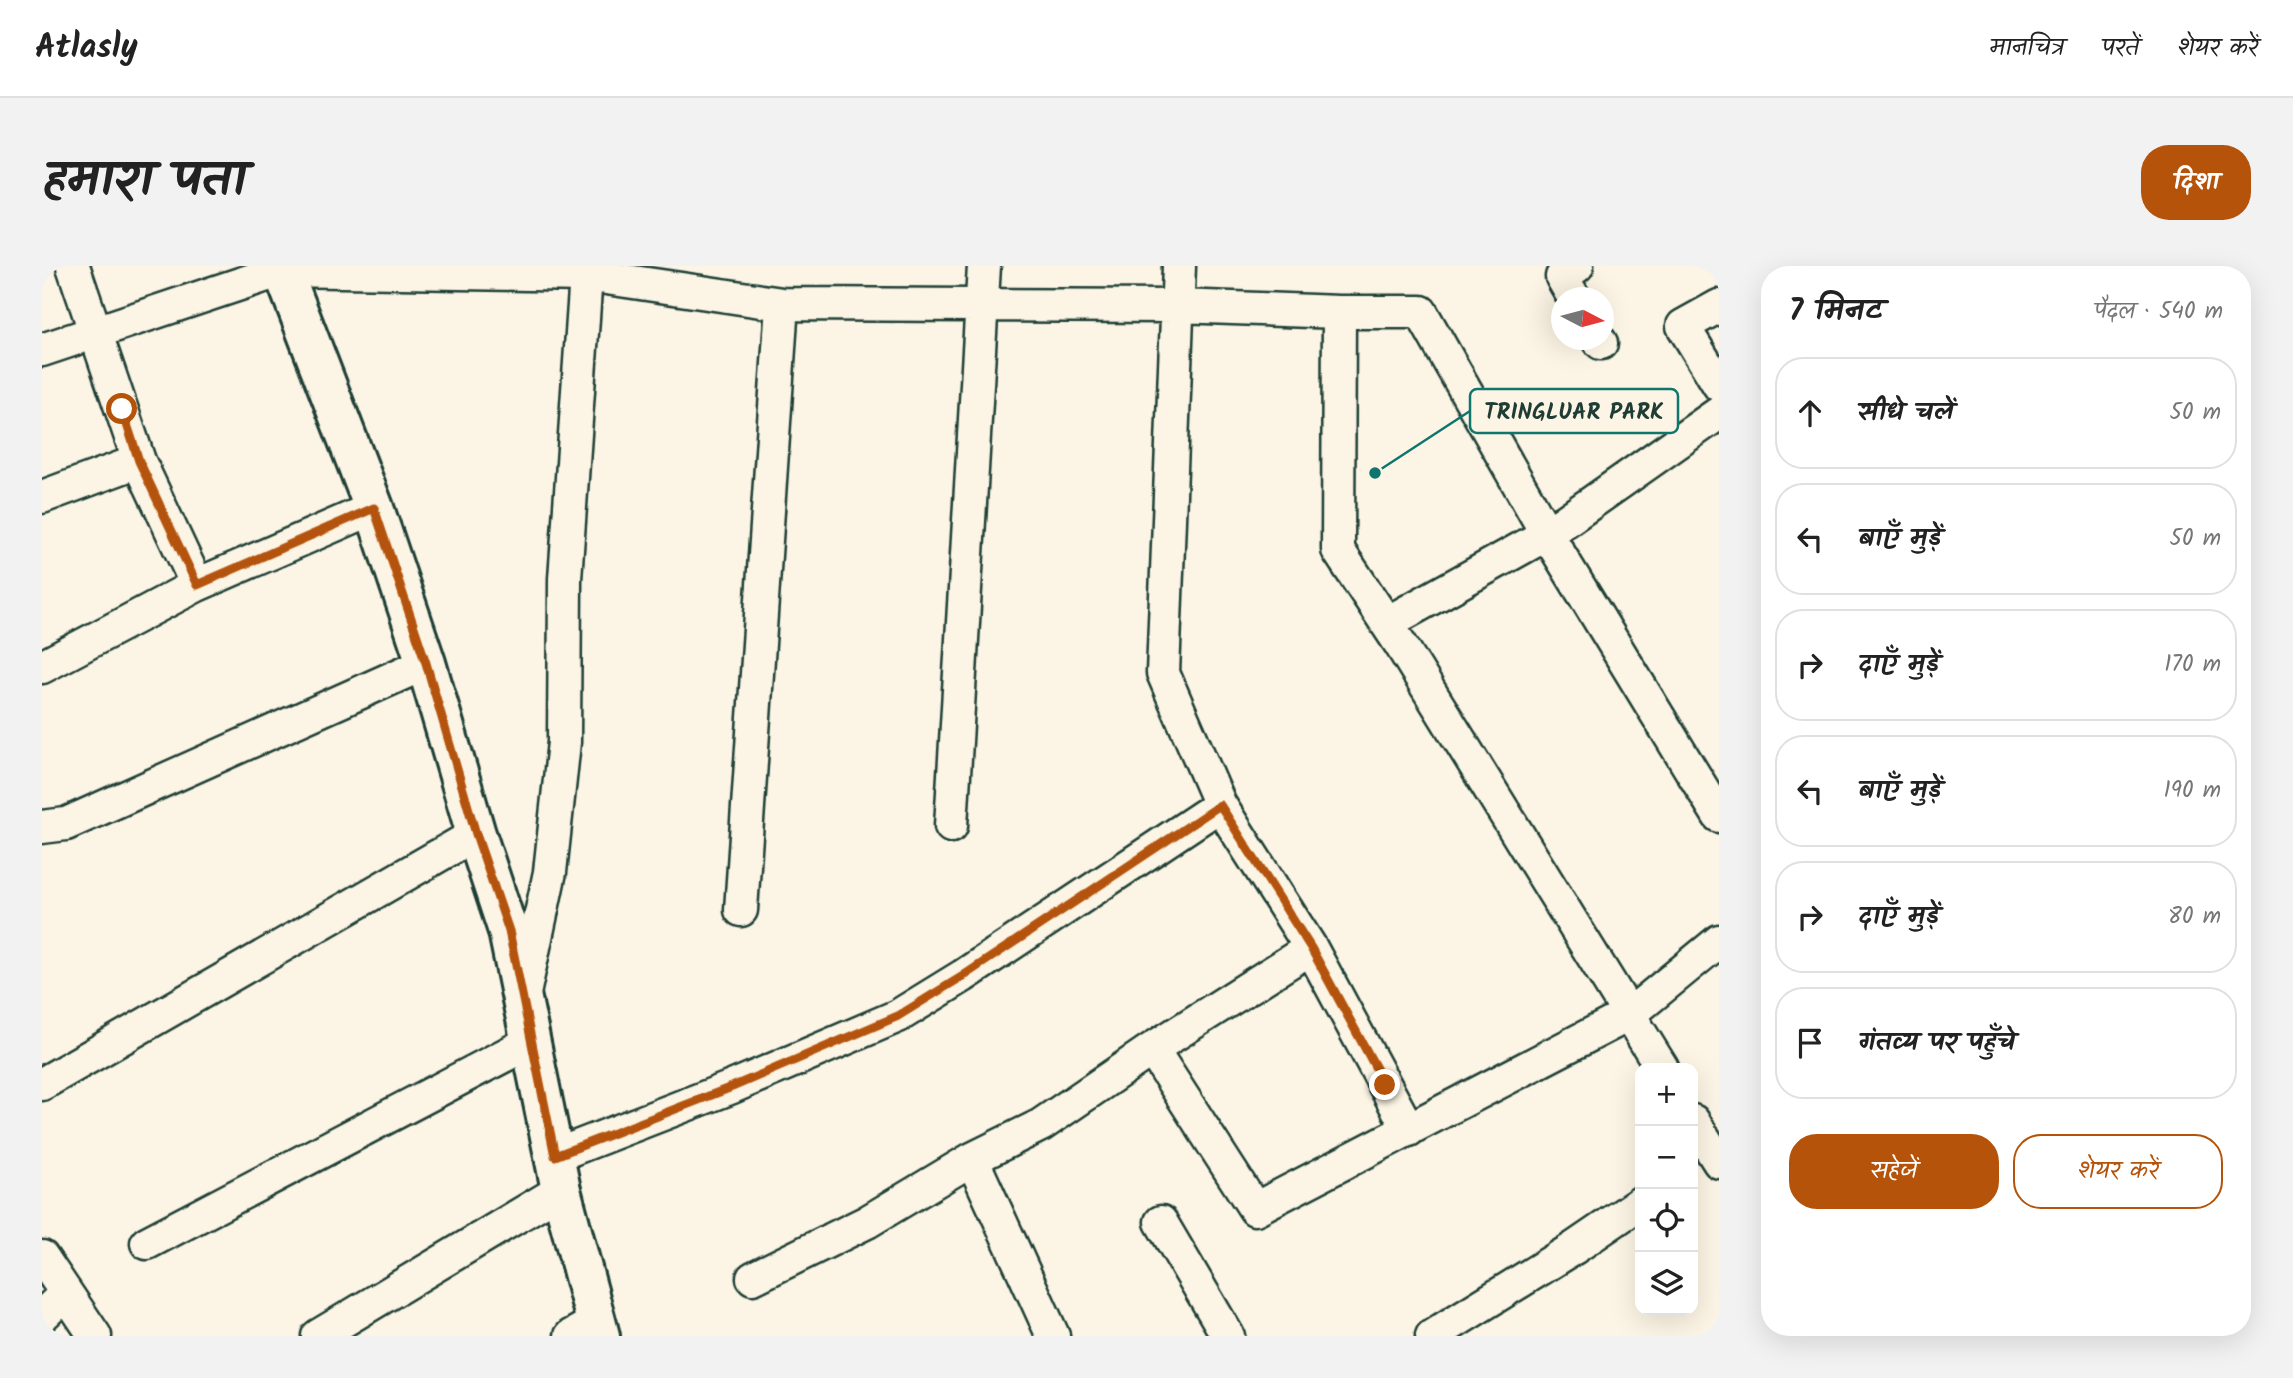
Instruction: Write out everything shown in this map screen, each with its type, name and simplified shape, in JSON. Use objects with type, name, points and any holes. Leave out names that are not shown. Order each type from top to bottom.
[{"type":"street","points":[[73,266],[139,461],[197,585]]},
{"type":"street","points":[[951,827],[984,266]]},
{"type":"street","points":[[1179,266],[1163,673],[1220,805],[1311,948],[1409,1130]]},
{"type":"street","points":[[282,268],[374,508],[426,663],[476,834],[509,931],[589,1331]]},
{"type":"street","points":[[42,350],[282,268],[586,275],[782,304],[1178,306],[1421,312],[1547,534],[1719,816]]},
{"type":"street","points":[[522,1002],[550,872],[564,742],[565,579],[586,275]]},
{"type":"street","points":[[741,910],[782,304]]},
{"type":"street","points":[[1719,306],[1683,326],[1719,385]]},
{"type":"street","points":[[1339,312],[1338,550],[1387,623],[1659,1063]]},
{"type":"street","points":[[1387,623],[1547,534],[1719,412]]},
{"type":"street","points":[[42,497],[139,461]]},
{"type":"street","points":[[42,667],[197,585],[374,508]]},
{"type":"street","points":[[42,827],[66,824],[426,663]]},
{"type":"street","points":[[318,1336],[558,1173],[732,1087],[898,1016],[963,976],[1220,805]]},
{"type":"street","points":[[42,1084],[476,834]]},
{"type":"street","points":[[1152,1049],[1255,1209],[1630,1014],[1719,940]]},
{"type":"street","points":[[753,1278],[867,1222],[972,1159],[1041,1125],[1152,1049],[1311,948]]},
{"type":"street","points":[[147,1243],[530,1042]]},
{"type":"street","points":[[972,1159],[1053,1336]]},
{"type":"street","points":[[1432,1336],[1635,1206]]},
{"type":"street","points":[[1161,1222],[1228,1336]]},
{"type":"street","points":[[42,1257],[95,1336]]},
{"type":"street","points":[[42,1316],[66,1293]]},
{"type":"place","name":"TRINGLUAR PARK","points":[[1375,473]]},
{"type":"route","points":[[122,409],[139,461],[197,585],[374,508],[426,663],[476,834],[509,931],[555,1156],[732,1087],[898,1016],[963,976],[1220,805],[1311,948],[1385,1085]]}]
